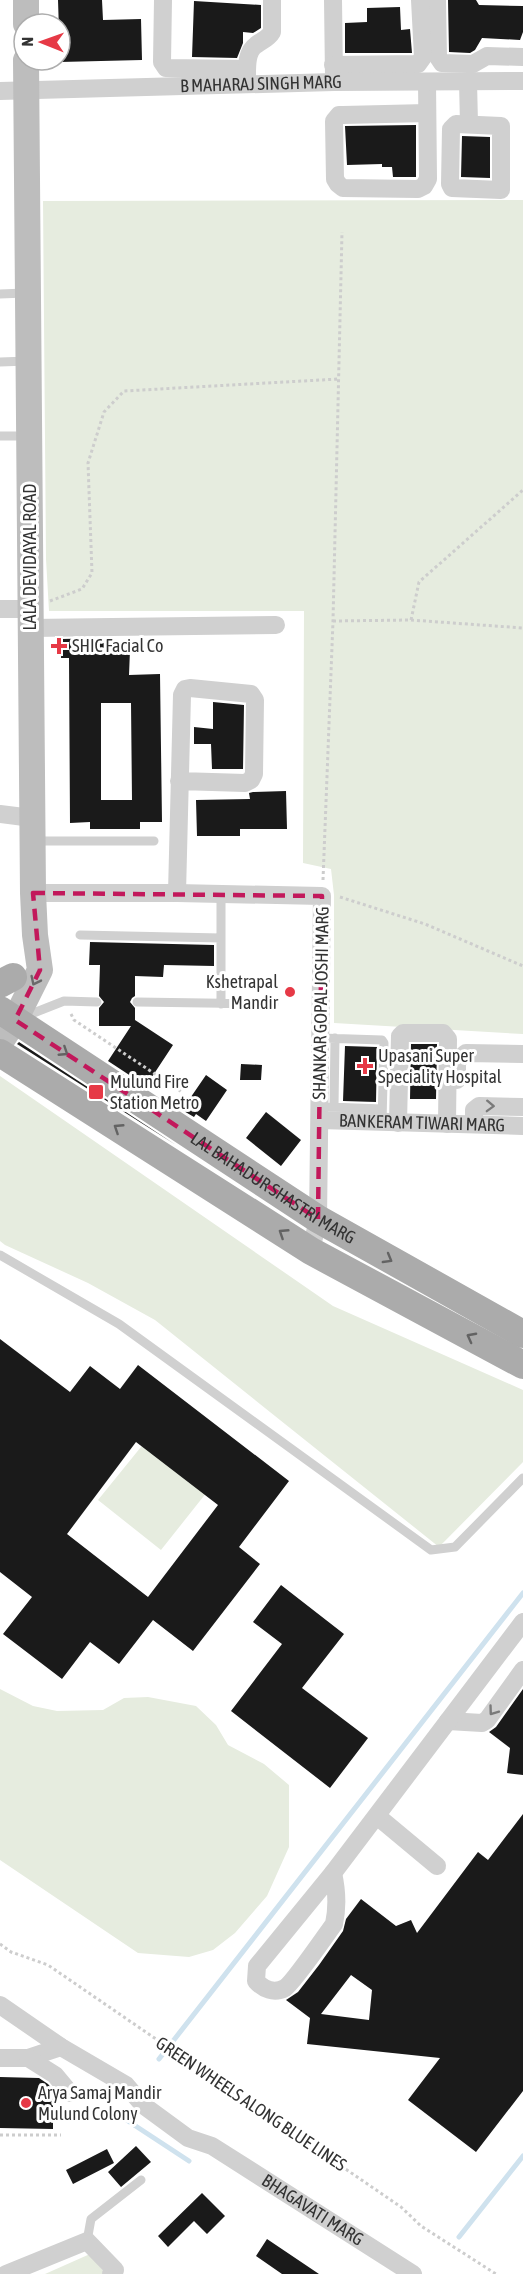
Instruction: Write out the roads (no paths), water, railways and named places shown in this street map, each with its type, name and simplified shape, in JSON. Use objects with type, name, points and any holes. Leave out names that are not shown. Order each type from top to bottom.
[{"type":"main road","name":"LAL BAHADUR SHASTRI MARG","points":[[4,1019],[318,1220],[523,1334]]},
{"type":"main road","name":"LAL BAHADUR SHASTRI MARG","points":[[0,1053],[311,1251],[523,1365]]},
{"type":"street","points":[[163,0],[163,64],[169,69],[192,77]]},
{"type":"street","points":[[247,76],[250,52],[255,45],[271,36],[272,0]]},
{"type":"street","points":[[333,0],[333,73],[420,62],[423,57],[420,0]]},
{"type":"street","points":[[436,0],[439,60],[446,64],[473,64],[487,56],[523,57]]},
{"type":"street","points":[[504,56],[514,81]]},
{"type":"street","name":"LALA DEVIDAYAL ROAD","points":[[4,1019],[40,970],[33,893],[32,830],[26,72]]},
{"type":"street","name":"B MAHARAJ SINGH MARG","points":[[0,91],[192,77],[333,73],[427,82],[514,81]]},
{"type":"street","points":[[468,81],[469,124]]},
{"type":"street","points":[[427,82],[428,179],[424,186],[418,189],[343,188],[338,184],[335,178],[335,118],[343,115],[427,113]]},
{"type":"street","points":[[0,609],[30,618],[276,625]]},
{"type":"street","points":[[177,893],[179,781],[182,695],[185,689],[189,688],[251,694],[255,700],[254,774],[250,780],[245,783],[179,781]]},
{"type":"street","points":[[0,814],[32,830]]},
{"type":"street","name":"SHANKAR GOPAL JOSHI MARG","points":[[33,893],[322,896],[328,1038],[328,1112],[318,1220],[311,1251]]},
{"type":"street","points":[[4,1019],[6,980],[36,940]]},
{"type":"street","points":[[390,1117],[400,1036],[404,1033],[443,1034],[448,1039],[459,1121]]},
{"type":"street","points":[[459,1121],[457,1066],[461,1056],[466,1053],[523,1054]]},
{"type":"street","points":[[459,1121],[478,1106],[523,1107]]},
{"type":"street","name":"BANKERAM TIWARI MARG","points":[[328,1112],[523,1126]]},
{"type":"street","points":[[333,1873],[337,1891],[337,1912],[334,1924],[286,1988],[273,1990],[263,1988],[256,1981],[257,1966],[333,1873],[523,1622]]},
{"type":"street","points":[[448,1721],[482,1723],[487,1720],[523,1670]]},
{"type":"street","points":[[377,1816],[437,1866]]},
{"type":"street","name":"BHAGAVATI MARG","points":[[0,2006],[61,2047],[126,2085],[143,2105],[188,2139],[212,2146],[413,2274]]},
{"type":"street","points":[[0,2058],[28,2058],[61,2047]]},
{"type":"street","points":[[28,2058],[55,2075],[70,2093]]},
{"type":"street","points":[[6,2274],[87,2241],[115,2270],[111,2274]]},
{"type":"lane","points":[[0,294],[28,293]]},
{"type":"lane","points":[[0,362],[28,361]]},
{"type":"lane","points":[[0,436],[29,436]]},
{"type":"lane","points":[[32,830],[154,841]]},
{"type":"lane","points":[[221,894],[221,1004]]},
{"type":"lane","points":[[80,935],[221,938]]},
{"type":"lane","points":[[4,1019],[64,1001],[97,1002]]},
{"type":"lane","points":[[136,1002],[274,1004]]},
{"type":"lane","points":[[328,1038],[382,1040],[390,1117]]},
{"type":"lane","points":[[0,1255],[119,1324],[431,1550],[455,1547],[523,1478]]},
{"type":"lane","points":[[87,2241],[91,2219],[141,2180]]},
{"type":"waterway","points":[[159,2059],[523,1593]]},
{"type":"waterway","points":[[125,2119],[189,2161]]},
{"type":"waterway","points":[[459,2237],[523,2156]]},
{"type":"place","name":"SHIC Facial Co","points":[[59,646]]},
{"type":"place","name":"Kshetrapal Mandir","points":[[290,992]]},
{"type":"place","name":"Upasani Super Speciality Hospital","points":[[365,1066]]},
{"type":"place","name":"Mulund Fire Station Metro","points":[[96,1092]]},
{"type":"place","name":"Arya Samaj Mandir Mulund Colony","points":[[26,2103]]}]
